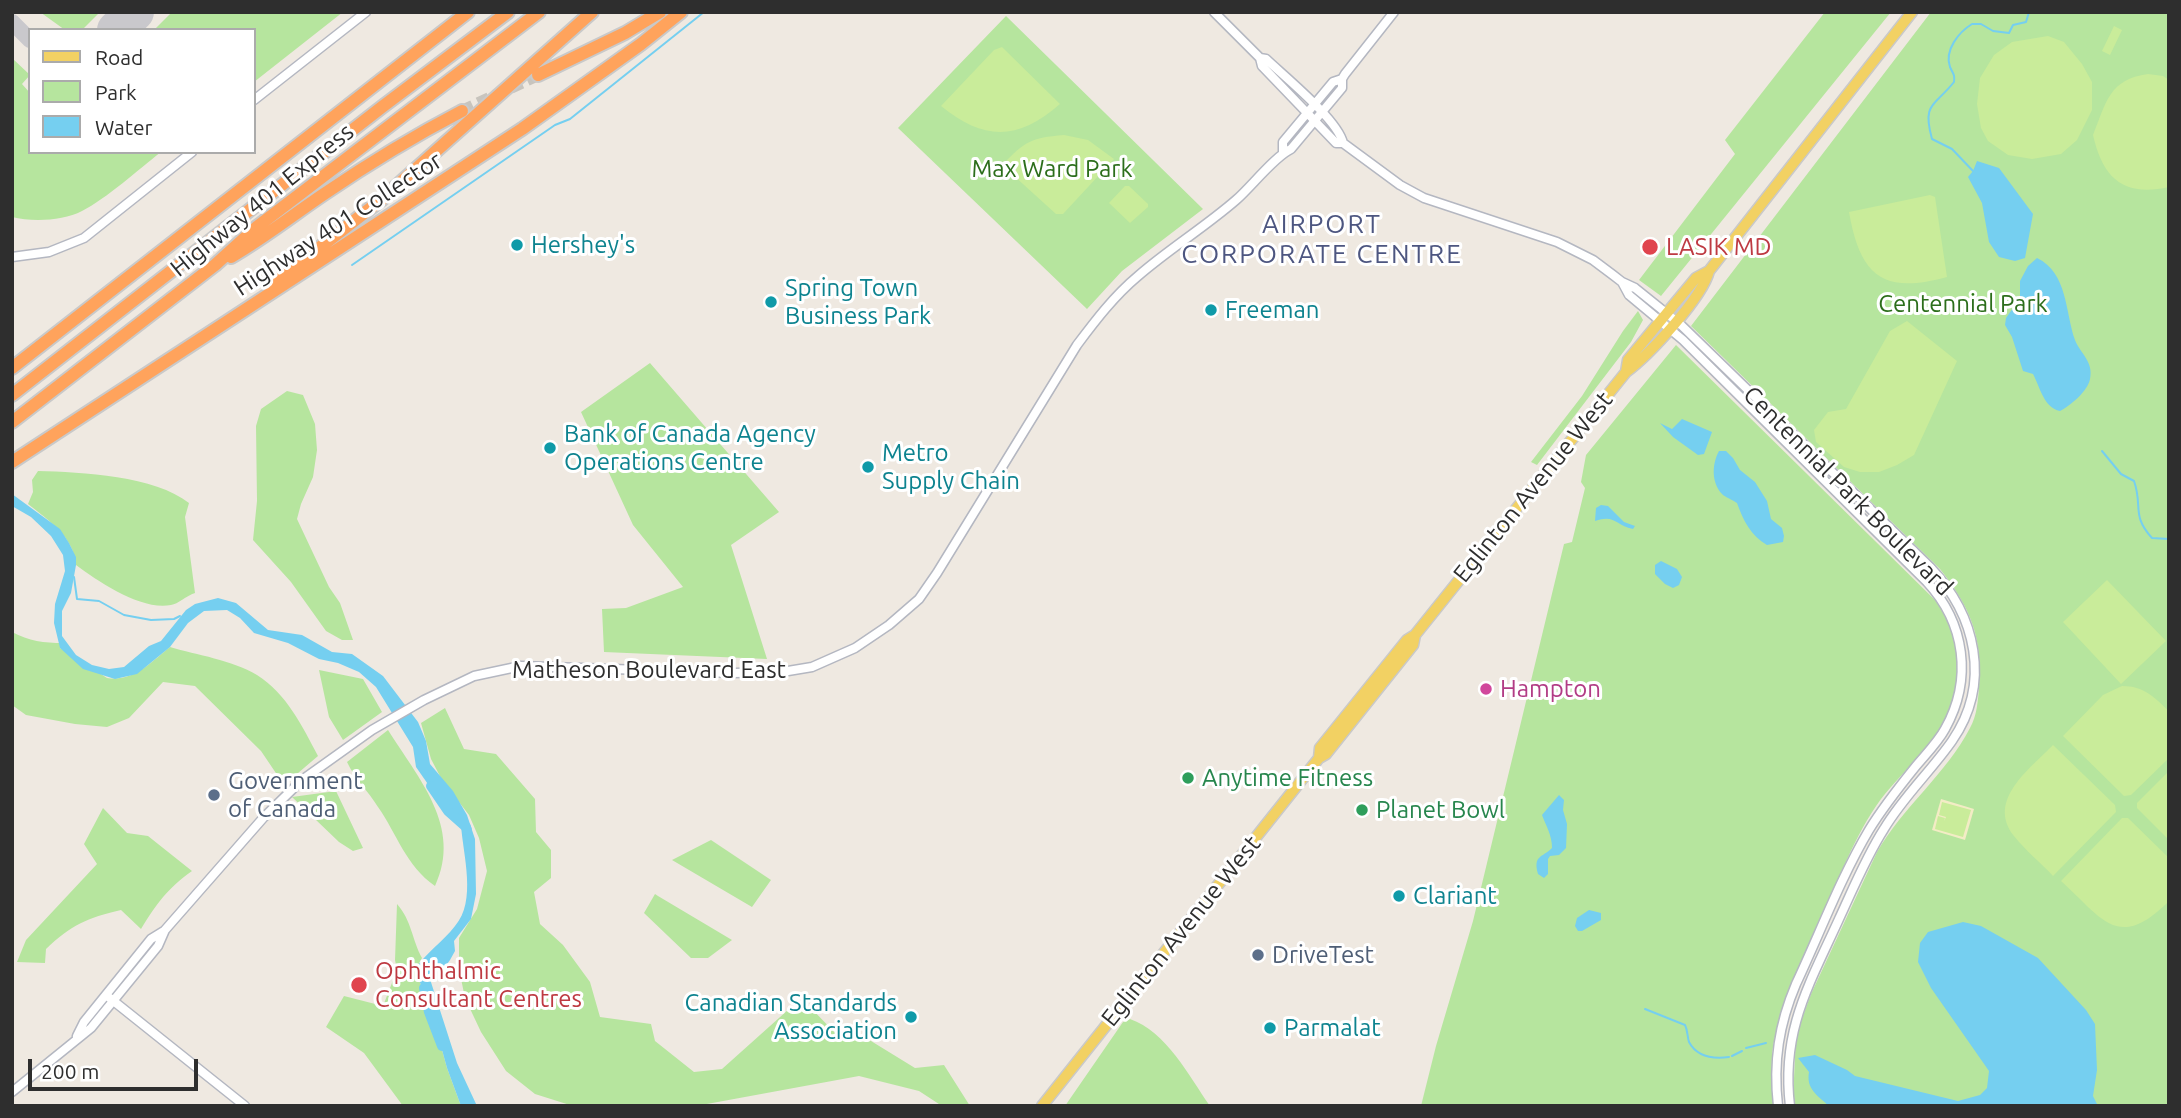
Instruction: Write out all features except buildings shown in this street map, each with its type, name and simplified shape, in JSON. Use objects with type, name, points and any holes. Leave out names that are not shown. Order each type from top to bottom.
[{"type":"highway","points":[[12,368],[468,12]]},
{"type":"highway","name":"Highway 401 Express","points":[[12,395],[508,12]]},
{"type":"highway","name":"Highway 401 Express","points":[[12,422],[215,265],[258,226],[539,12]]},
{"type":"highway","points":[[216,329],[381,200],[592,12]]},
{"type":"highway","points":[[538,75],[625,33],[660,12]]},
{"type":"highway","name":"Highway 401 Collector","points":[[13,462],[522,129],[681,12]]},
{"type":"highway","points":[[215,265],[257,242],[325,193],[413,137],[462,111]]},
{"type":"main road","name":"Eglinton Avenue West","points":[[1042,1106],[1319,758],[1326,754],[1413,645],[1415,635],[1626,372],[1668,321],[1706,282],[1709,271],[1912,12]]},
{"type":"street","points":[[256,98],[366,12]]},
{"type":"street","points":[[1214,12],[1260,58],[1266,59],[1318,117],[1341,134],[1343,143],[1400,185],[1424,198],[1557,242],[1593,260],[1622,282],[1635,288],[1668,321]]},
{"type":"street","name":"Matheson Boulevard East","points":[[1283,152],[1283,142],[1333,82],[1342,79],[1394,12]]},
{"type":"street","name":"Matheson Boulevard East","points":[[75,1039],[84,1022],[151,939],[165,930],[244,839],[290,791],[351,744],[424,700],[474,676],[521,666],[734,673],[811,667],[855,648],[889,625],[919,599],[1077,345],[1096,320],[1137,277],[1226,209],[1283,152],[1291,149],[1342,88],[1342,79]]},
{"type":"street","points":[[12,257],[49,252],[84,238],[189,154]]},
{"type":"street","name":"Centennial Park Boulevard","points":[[1668,321],[1930,567],[1952,592],[1963,612],[1972,642],[1974,681],[1959,728],[1944,752],[1895,811],[1877,841],[1797,1013],[1789,1046],[1787,1077],[1790,1106]]},
{"type":"street","name":"Centennial Park Boulevard","points":[[1668,321],[1927,582],[1945,604],[1955,624],[1961,646],[1962,681],[1953,714],[1944,730],[1883,808],[1867,834],[1786,1009],[1776,1058],[1778,1106]]},
{"type":"street","points":[[1861,517],[1869,508]]},
{"type":"street","name":"Matheson Boulevard East","points":[[12,1092],[91,1028],[158,946],[165,930]]},
{"type":"street","points":[[106,995],[245,1106]]},
{"type":"green space","points":[[40,12],[100,12],[84,28],[62,28]]},
{"type":"green space","points":[[172,12],[343,12],[256,80],[256,28],[156,28]]},
{"type":"green space","points":[[1825,12],[1891,12],[1661,296],[1639,280],[1735,154],[1725,140]]},
{"type":"green space","name":"Centennial Park","points":[[1931,12],[2169,12],[2169,1106],[1794,1106],[1796,1035],[1811,994],[1877,852],[1899,820],[1949,760],[1972,723],[1978,697],[1979,653],[1967,610],[1940,569],[1691,326]]},
{"type":"green space","name":"Max Ward Park","points":[[1006,16],[1203,209],[1122,271],[1087,309],[898,128]]},
{"type":"green space","points":[[2114,26],[2122,30],[2110,55],[2102,51]]},
{"type":"green space","points":[[2048,36],[2064,42],[2082,64],[2092,82],[2092,110],[2077,140],[2061,154],[2032,159],[2008,155],[1988,141],[1981,128],[1977,104],[1980,78],[1994,55],[2012,42]]},
{"type":"green space","points":[[1002,47],[1060,104],[1030,125],[1001,132],[986,131],[972,126],[941,106],[994,50]]},
{"type":"green space","points":[[12,58],[28,73],[22,84],[28,91],[28,154],[159,154],[112,192],[82,211],[47,220],[12,217]]},
{"type":"green space","points":[[2148,74],[2163,76],[2169,80],[2169,187],[2140,189],[2128,187],[2110,173],[2097,150],[2093,135],[2106,103],[2117,87],[2125,81]]},
{"type":"green space","points":[[1064,135],[1088,140],[1114,159],[1063,214],[1056,214],[1002,165],[1029,142]]},
{"type":"green space","points":[[1125,186],[1129,186],[1148,204],[1130,223],[1109,203]]},
{"type":"green space","points":[[1930,195],[1935,197],[1947,277],[1906,283],[1890,281],[1878,275],[1860,251],[1849,212]]},
{"type":"green space","points":[[1638,311],[1643,320],[1631,342],[1537,465],[1531,462],[1582,396]]},
{"type":"green space","points":[[1907,321],[1957,361],[1914,455],[1879,472],[1860,472],[1844,467],[1816,442],[1814,430],[1828,412],[1846,409],[1890,331]]},
{"type":"green space","points":[[1676,345],[1936,601],[1950,626],[1957,652],[1958,678],[1951,706],[1930,744],[1871,813],[1847,859],[1792,984],[1776,1031],[1772,1054],[1774,1106],[1421,1106],[1473,921],[1564,544],[1572,542],[1585,488],[1581,482],[1586,455]]},
{"type":"green space","points":[[650,363],[779,512],[731,545],[767,659],[604,652],[602,609],[626,608],[683,587],[633,525],[581,412]]},
{"type":"green space","points":[[287,391],[303,395],[315,424],[317,450],[313,477],[297,519],[329,587],[340,603],[353,640],[342,640],[326,631],[291,582],[253,540],[257,501],[256,426],[261,409]]},
{"type":"green space","points":[[38,471],[96,474],[138,481],[175,494],[189,503],[185,517],[195,593],[171,605],[147,604],[121,594],[76,565],[65,538],[28,504],[33,492],[32,480]]},
{"type":"green space","points":[[2107,580],[2166,641],[2121,684],[2063,622]]},
{"type":"green space","points":[[12,632],[37,641],[63,643],[60,648],[107,678],[134,674],[170,647],[237,665],[257,675],[277,691],[293,711],[318,756],[284,785],[261,751],[195,686],[163,682],[129,718],[107,727],[26,715],[12,705]]},
{"type":"green space","points":[[319,670],[363,679],[382,712],[343,740],[329,717]]},
{"type":"green space","points":[[2122,686],[2143,690],[2169,711],[2169,758],[2131,795],[2124,796],[2063,736],[2103,695]]},
{"type":"green space","points":[[445,708],[464,749],[496,754],[535,799],[536,832],[551,850],[551,878],[534,892],[540,924],[563,945],[590,982],[600,1017],[651,1024],[655,1041],[694,1072],[722,1069],[789,1009],[811,1008],[837,1035],[871,1041],[915,1068],[944,1065],[970,1106],[942,1106],[919,1091],[859,1076],[696,1106],[573,1106],[535,1094],[506,1071],[481,1032],[465,998],[459,969],[459,938],[477,909],[487,871],[479,838],[469,815],[442,780],[431,759],[421,723]]},
{"type":"green space","points":[[388,730],[423,785],[440,823],[444,843],[442,864],[435,886],[409,859],[385,817],[347,762]]},
{"type":"green space","points":[[2053,745],[2115,805],[2116,812],[2053,876],[2014,836],[2007,823],[2005,810],[2014,786]]},
{"type":"green space","points":[[2169,771],[2169,840],[2137,808],[2137,803]]},
{"type":"green space","points":[[336,791],[363,848],[353,851],[339,842],[292,797]]},
{"type":"green space","points":[[1942,802],[1971,810],[1963,837],[1935,829],[1938,816],[1945,818],[1944,821],[1946,817],[1939,815]]},
{"type":"green space","points":[[103,808],[127,833],[148,836],[192,871],[163,897],[141,929],[121,910],[109,913],[63,934],[46,949],[45,963],[17,962],[26,940],[97,864],[84,844]]},
{"type":"green space","points":[[2122,818],[2128,818],[2169,858],[2169,901],[2137,925],[2123,927],[2100,917],[2061,881]]},
{"type":"green space","points":[[711,840],[771,880],[752,907],[672,860]]},
{"type":"green space","points":[[655,894],[732,940],[708,958],[691,958],[644,913]]},
{"type":"green space","points":[[397,904],[406,917],[422,958],[415,970],[431,1010],[461,1106],[403,1106],[364,1053],[326,1027],[344,996],[383,1006],[397,970]]},
{"type":"green space","points":[[1130,1019],[1155,1033],[1166,1044],[1210,1106],[1065,1106],[1123,1022]]},
{"type":"sand","points":[[1941,799],[1974,809],[1965,840],[1932,830]]},
{"type":"water","points":[[1977,161],[1999,168],[2033,214],[2025,258],[2015,261],[1999,257],[1989,242],[1982,203],[1968,177]]},
{"type":"water","points":[[2037,258],[2055,273],[2060,283],[2075,340],[2091,373],[2089,384],[2082,393],[2060,411],[2046,401],[2033,374],[2023,371],[2012,337],[2005,325],[2006,318],[2020,298],[2020,281],[2028,266]]},
{"type":"water","points":[[1682,419],[1712,432],[1704,454],[1698,455],[1673,437],[1660,423],[1672,429]]},
{"type":"water","points":[[1719,451],[1726,451],[1740,470],[1755,482],[1767,501],[1771,519],[1782,528],[1783,542],[1767,545],[1756,537],[1748,527],[1737,503],[1718,489],[1714,473]]},
{"type":"water","points":[[12,494],[60,529],[76,557],[71,593],[62,611],[62,636],[76,655],[92,665],[109,669],[124,667],[149,646],[161,641],[186,610],[195,604],[218,598],[236,603],[268,630],[302,635],[332,652],[352,654],[383,676],[418,722],[426,741],[430,764],[453,791],[467,815],[475,839],[476,894],[471,919],[454,941],[455,951],[445,967],[438,970],[433,968],[429,976],[457,1063],[477,1106],[461,1106],[431,1010],[415,970],[455,926],[466,904],[467,877],[461,825],[416,767],[413,747],[376,687],[359,672],[319,659],[288,643],[254,633],[240,618],[227,610],[204,611],[188,623],[170,647],[137,674],[115,679],[83,669],[60,648],[54,623],[55,604],[65,571],[63,555],[51,536],[31,517],[12,506]]},
{"type":"water","points":[[1601,505],[1608,506],[1624,522],[1635,526],[1633,529],[1611,519],[1595,521],[1596,508]]},
{"type":"water","points":[[1661,561],[1677,569],[1682,577],[1679,585],[1673,588],[1655,574],[1655,565]]},
{"type":"water","points":[[1559,795],[1564,800],[1566,848],[1559,855],[1550,856],[1548,874],[1544,878],[1538,874],[1537,863],[1539,858],[1552,848],[1542,815]]},
{"type":"water","points":[[1589,910],[1601,913],[1601,920],[1578,931],[1575,926],[1577,918]]},
{"type":"water","points":[[1963,922],[1981,926],[2038,958],[2086,1010],[2095,1024],[2097,1070],[2093,1096],[2098,1106],[1829,1106],[1813,1091],[1809,1083],[1809,1072],[1798,1058],[1815,1055],[1855,1076],[1958,1101],[1980,1095],[1987,1088],[1989,1071],[1931,988],[1918,962],[1920,943],[1928,932]]},
{"type":"waterway","points":[[352,265],[555,125],[570,119],[704,12]]},
{"type":"waterway","points":[[1973,171],[1952,149],[1932,139],[1929,127],[1928,118],[1932,106],[1954,82],[1949,61],[1951,48],[1962,32],[1972,24],[1981,24],[1993,31],[2009,33],[2013,25],[2026,22],[2029,12]]},
{"type":"waterway","points":[[2102,451],[2121,474],[2134,481],[2139,516],[2152,538],[2169,539]]},
{"type":"waterway","points":[[74,577],[77,599],[99,601],[124,615],[151,620],[174,619],[180,616]]},
{"type":"waterway","points":[[431,786],[448,811],[467,830]]},
{"type":"waterway","points":[[424,988],[429,1012],[442,1046]]},
{"type":"waterway","points":[[1645,1009],[1685,1025],[1689,1042],[1701,1054],[1718,1058],[1729,1057]]},
{"type":"waterway","points":[[1746,1048],[1766,1043]]},
{"type":"waterway","points":[[1732,1056],[1742,1051]]},
{"type":"taxiway","points":[[12,22],[28,38]]},
{"type":"runway","points":[[118,28],[135,12]]},
{"type":"tunnel","points":[[462,111],[538,75]]},
{"type":"place","name":"Hershey's","points":[[517,245]]},
{"type":"place","name":"LASIK MD","points":[[1650,247]]},
{"type":"place","name":"Spring Town Business Park","points":[[771,302]]},
{"type":"place","name":"Freeman","points":[[1211,310]]},
{"type":"place","name":"Bank of Canada Agency Operations Centre","points":[[550,448]]},
{"type":"place","name":"Metro Supply Chain","points":[[868,467]]},
{"type":"place","name":"Hampton","points":[[1486,689]]},
{"type":"place","name":"Anytime Fitness","points":[[1188,778]]},
{"type":"place","name":"Government of Canada","points":[[214,795]]},
{"type":"place","name":"Planet Bowl","points":[[1362,810]]},
{"type":"place","name":"Clariant","points":[[1399,896]]},
{"type":"place","name":"DriveTest","points":[[1258,955]]},
{"type":"place","name":"Ophthalmic Consultant Centres","points":[[359,985]]},
{"type":"place","name":"Canadian Standards Association","points":[[911,1017]]},
{"type":"place","name":"Parmalat","points":[[1270,1028]]},
{"type":"district","name":"AIRPORT CORPORATE CENTRE","points":[[1322,239]]}]
